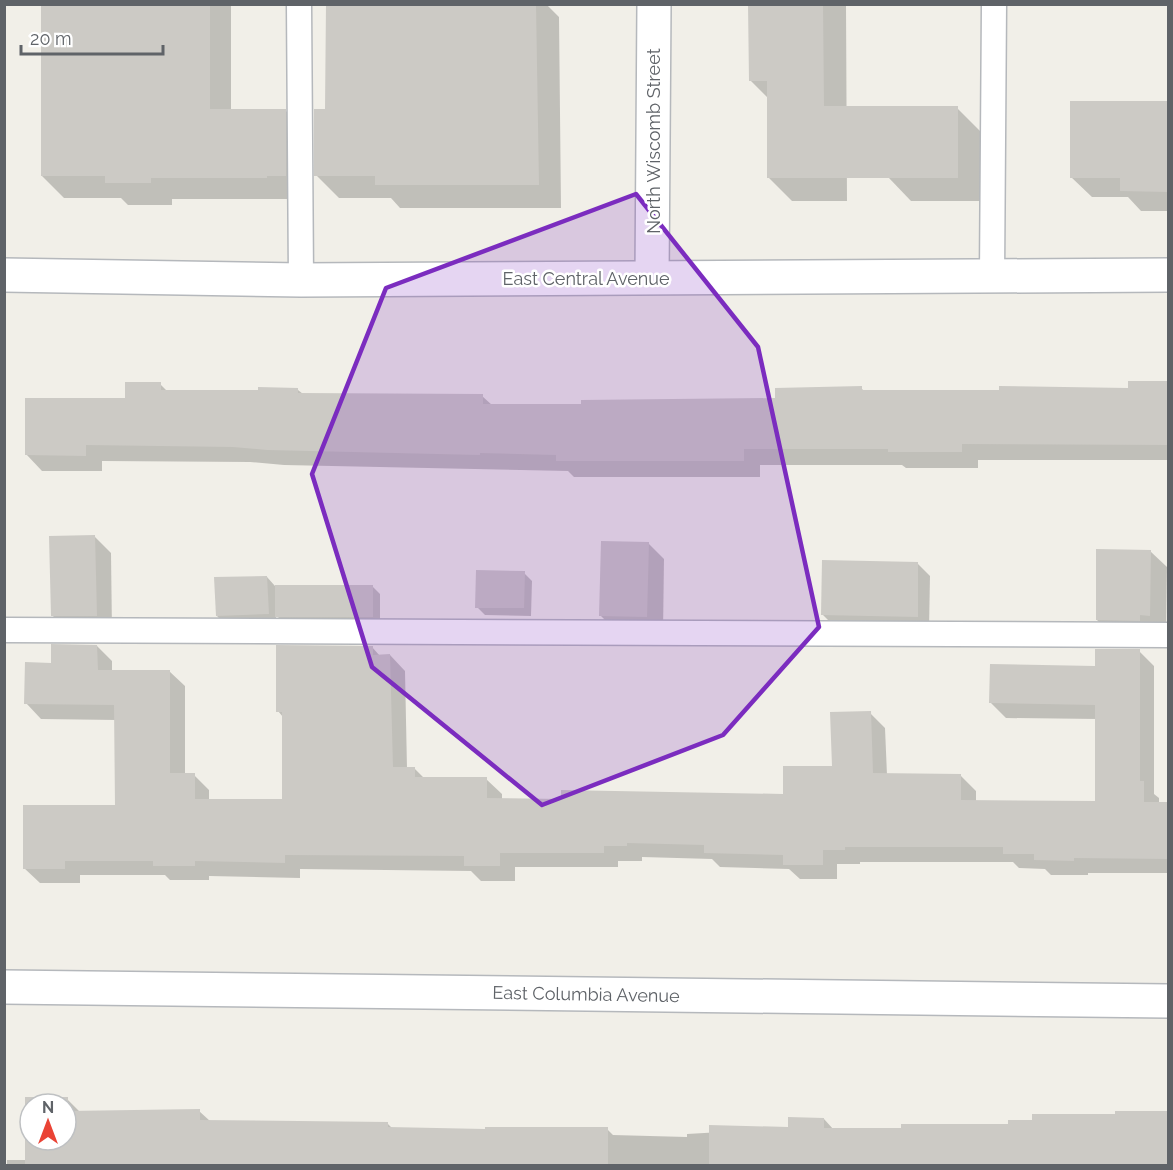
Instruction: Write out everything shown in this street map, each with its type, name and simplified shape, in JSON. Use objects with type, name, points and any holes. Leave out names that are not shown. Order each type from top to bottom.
[{"type":"street","name":"North Wiscomb Street","points":[[652,277],[654,4]]},
{"type":"street","name":"East Central Avenue","points":[[4,275],[301,280],[1168,275]]},
{"type":"street","name":"East Columbia Avenue","points":[[4,987],[1168,1001]]},
{"type":"lane","points":[[299,4],[301,280]]},
{"type":"lane","points":[[993,276],[994,4]]},
{"type":"lane","points":[[4,630],[1168,635]]},
{"type":"highlighted area","points":[[636,194],[758,347],[819,627],[723,735],[542,805],[372,667],[312,474],[386,288]]},
{"type":"building","points":[[41,4],[210,4],[210,109],[286,109],[286,176],[151,178],[151,183],[105,183],[105,176],[41,176]]},
{"type":"building","points":[[326,4],[536,4],[539,185],[375,185],[375,176],[314,176],[314,109],[325,109]]},
{"type":"building","points":[[748,4],[823,4],[824,106],[958,106],[958,178],[767,178],[767,81],[749,81]]},
{"type":"building","points":[[1070,101],[1168,101],[1168,192],[1120,191],[1120,178],[1070,178]]},
{"type":"building","points":[[1128,381],[1168,381],[1168,445],[962,444],[962,452],[888,452],[888,449],[744,449],[744,461],[556,461],[556,455],[86,445],[86,456],[25,455],[25,398],[125,398],[125,382],[161,382],[161,390],[258,390],[258,387],[298,388],[298,393],[483,394],[483,404],[581,404],[581,400],[775,398],[775,388],[862,386],[862,390],[999,390],[999,386],[1128,388]]},
{"type":"building","points":[[95,535],[97,616],[51,616],[49,536]]},
{"type":"building","points":[[601,541],[649,542],[647,617],[599,616]]},
{"type":"building","points":[[1096,549],[1151,550],[1150,616],[1140,615],[1140,621],[1096,620]]},
{"type":"building","points":[[822,560],[918,562],[918,617],[821,615]]},
{"type":"building","points":[[476,570],[525,571],[524,608],[475,608]]},
{"type":"building","points":[[267,576],[269,614],[216,616],[214,577]]},
{"type":"building","points":[[275,585],[373,585],[373,617],[275,617]]},
{"type":"building","points":[[51,644],[97,645],[98,670],[170,670],[170,773],[195,773],[195,799],[282,799],[282,712],[276,712],[276,645],[373,646],[373,655],[390,654],[393,767],[415,767],[415,777],[487,777],[487,798],[561,799],[561,790],[783,794],[783,766],[832,766],[830,712],[871,711],[873,773],[961,774],[961,800],[1095,801],[1095,705],[989,703],[990,664],[1095,666],[1095,649],[1140,649],[1140,781],[1144,781],[1144,802],[1168,802],[1168,859],[1034,860],[1034,854],[1003,854],[1003,847],[845,847],[845,850],[823,850],[823,865],[783,865],[783,855],[704,853],[704,845],[627,843],[627,846],[604,846],[604,853],[500,853],[500,866],[464,866],[464,856],[285,855],[285,863],[195,861],[195,866],[153,866],[153,861],[65,861],[65,869],[23,869],[23,805],[115,805],[114,705],[24,704],[25,662],[51,663]]},
{"type":"building","points":[[200,1109],[200,1120],[388,1122],[388,1127],[485,1129],[485,1127],[608,1127],[608,1166],[25,1166],[25,1152],[78,1152],[78,1111]]},
{"type":"building","points":[[1115,1111],[1167,1111],[1168,1166],[709,1166],[709,1125],[788,1127],[788,1117],[824,1118],[824,1128],[901,1128],[901,1124],[1008,1124],[1008,1120],[1032,1120],[1032,1114],[1115,1114]]}]
